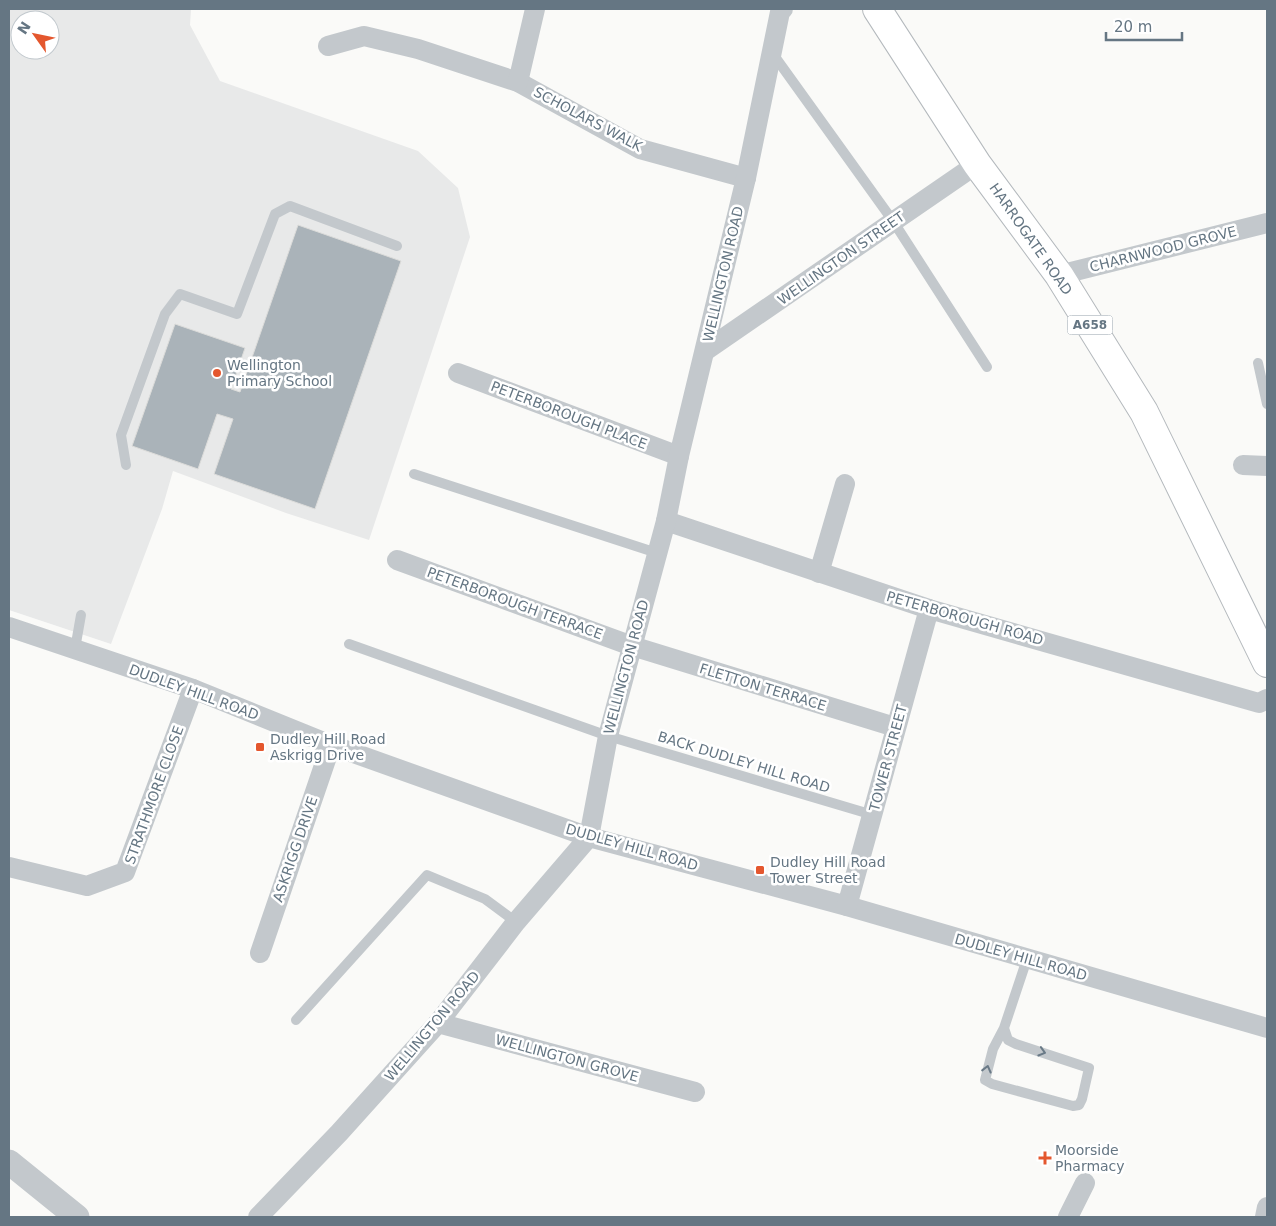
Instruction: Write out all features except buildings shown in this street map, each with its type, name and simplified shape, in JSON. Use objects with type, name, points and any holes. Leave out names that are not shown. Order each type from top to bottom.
[{"type":"highway","name":"HARROGATE ROAD","points":[[877,9],[977,164],[1059,275],[1144,412],[1267,663]]},
{"type":"street","name":"SCHOLARS WALK","points":[[518,82],[535,9]]},
{"type":"street","name":"WELLINGTON ROAD","points":[[258,1217],[339,1133],[438,1023],[516,922],[589,836],[608,736],[666,520],[679,456],[746,178],[780,12],[783,9]]},
{"type":"street","name":"SCHOLARS WALK","points":[[328,46],[364,36],[418,49],[518,82],[640,149],[746,178]]},
{"type":"street","name":"WELLINGTON STREET","points":[[705,352],[977,164]]},
{"type":"street","name":"CHARNWOOD GROVE","points":[[1059,275],[1267,223]]},
{"type":"street","name":"PETERBOROUGH PLACE","points":[[458,373],[679,456]]},
{"type":"street","points":[[1243,465],[1267,466]]},
{"type":"street","points":[[819,573],[845,484]]},
{"type":"street","name":"PETERBOROUGH ROAD","points":[[666,520],[929,609],[1259,702],[1267,699]]},
{"type":"street","name":"PETERBOROUGH TERRACE","points":[[397,560],[632,646]]},
{"type":"street","name":"TOWER STREET","points":[[847,906],[929,609]]},
{"type":"street","name":"DUDLEY HILL ROAD","points":[[9,627],[193,689],[331,745],[589,836],[847,906],[1267,1028]]},
{"type":"street","name":"FLETTON TERRACE","points":[[632,646],[895,727]]},
{"type":"street","name":"STRATHMORE CLOSE","points":[[9,867],[88,886],[125,872],[193,689]]},
{"type":"street","name":"ASKRIGG DRIVE","points":[[260,953],[331,745]]},
{"type":"street","name":"WELLINGTON GROVE","points":[[438,1023],[695,1092]]},
{"type":"street","points":[[9,1162],[77,1217]]},
{"type":"street","points":[[1068,1217],[1085,1183]]},
{"type":"street","points":[[1265,1217],[1267,1207]]},
{"type":"lane","points":[[771,52],[894,221],[987,367]]},
{"type":"lane","points":[[126,465],[121,435],[165,314],[180,294],[237,314],[275,214],[290,206],[397,246]]},
{"type":"lane","points":[[1258,363],[1267,404]]},
{"type":"lane","points":[[414,474],[657,553]]},
{"type":"lane","points":[[75,649],[81,615]]},
{"type":"lane","name":"BACK DUDLEY HILL ROAD","points":[[350,644],[608,736],[873,815]]},
{"type":"lane","points":[[296,1020],[427,875],[485,900],[516,922]]},
{"type":"lane","points":[[1004,1028],[1008,1040],[1016,1044],[1089,1068],[1080,1105],[1068,1105],[992,1084],[985,1080],[993,1049],[1004,1028],[1027,959]]},
{"type":"shaded area","name":"Wellington Primary School","points":[[9,9],[191,9],[190,25],[220,81],[418,151],[458,188],[470,237],[369,540],[286,513],[173,471],[162,509],[111,644],[9,610]]},
{"type":"place","name":"Wellington Primary School","points":[[217,373]]},
{"type":"place","name":"Dudley Hill Road Askrigg Drive","points":[[260,747]]},
{"type":"place","name":"Dudley Hill Road Tower Street","points":[[760,870]]},
{"type":"place","name":"Moorside Pharmacy","points":[[1045,1158]]}]
